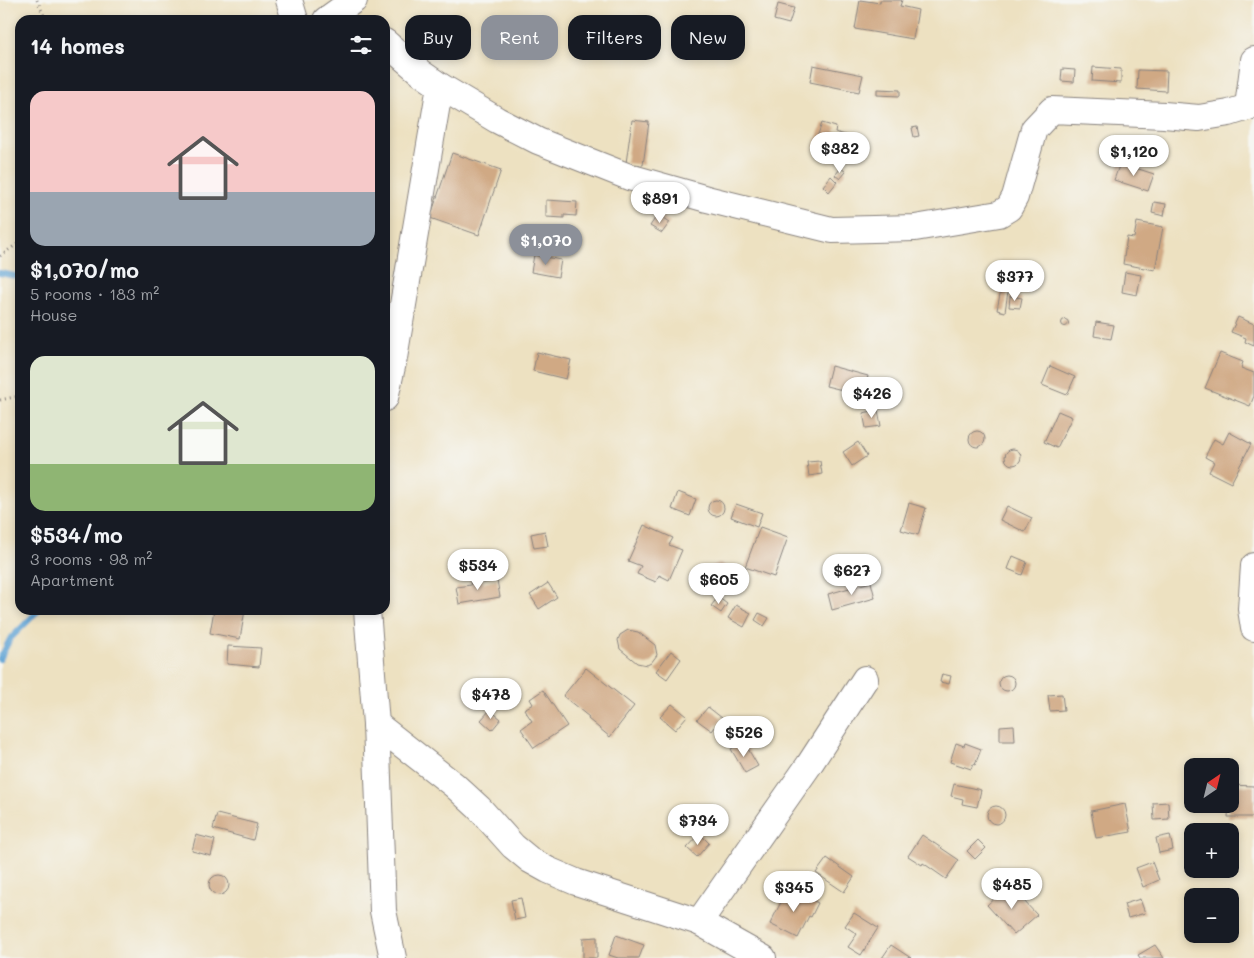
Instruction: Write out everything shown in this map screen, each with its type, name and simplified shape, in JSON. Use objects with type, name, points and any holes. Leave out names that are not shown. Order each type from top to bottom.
[{"type":"street","points":[[289,0],[294,15]]},
{"type":"street","points":[[390,46],[440,86],[497,120],[538,141],[628,177],[832,230],[915,228],[999,214],[1009,208],[1016,197],[1034,130],[1052,110],[1199,118],[1229,113],[1251,104],[1254,60]]},
{"type":"street","points":[[390,376],[440,86]]},
{"type":"street","points":[[1254,566],[1251,609],[1254,628]]},
{"type":"street","points":[[367,615],[376,724],[383,910],[393,958]]},
{"type":"street","points":[[699,922],[809,765],[865,679]]},
{"type":"street","points":[[376,724],[454,785],[479,808],[513,846],[530,860],[576,882],[699,922],[763,958]]},
{"type":"path","points":[[37,0],[44,15]]},
{"type":"path","points":[[0,256],[15,246]]},
{"type":"path","points":[[0,400],[15,397]]},
{"type":"building","points":[[860,0],[880,3],[880,0],[902,0],[900,6],[918,10],[913,39],[855,29]]},
{"type":"building","points":[[778,4],[794,8],[789,24],[774,20]]},
{"type":"building","points":[[813,65],[863,75],[859,92],[810,82]]},
{"type":"building","points":[[1093,67],[1121,69],[1121,83],[1092,81]]},
{"type":"building","points":[[1062,69],[1075,70],[1074,82],[1061,81]]},
{"type":"building","points":[[1138,70],[1167,71],[1166,91],[1137,89]]},
{"type":"building","points":[[877,89],[900,90],[900,96],[877,95]]},
{"type":"building","points":[[632,120],[649,122],[643,165],[626,163]]},
{"type":"building","points":[[822,123],[836,127],[835,132],[849,136],[845,151],[831,146],[829,151],[814,146]]},
{"type":"building","points":[[917,127],[919,136],[914,137],[912,128]]},
{"type":"building","points":[[452,153],[501,170],[479,235],[430,218]]},
{"type":"building","points":[[1120,163],[1154,174],[1148,191],[1114,180]]},
{"type":"building","points":[[841,168],[846,172],[840,179],[835,175]]},
{"type":"building","points":[[831,176],[837,182],[829,192],[823,186]]},
{"type":"building","points":[[546,200],[577,202],[576,216],[564,215],[564,218],[546,217]]},
{"type":"building","points":[[1154,202],[1166,204],[1164,216],[1152,213]]},
{"type":"building","points":[[658,214],[670,222],[662,233],[650,226]]},
{"type":"building","points":[[1137,222],[1163,227],[1155,270],[1123,264],[1127,237],[1134,238]]},
{"type":"building","points":[[534,255],[561,260],[558,277],[531,272]]},
{"type":"building","points":[[1125,272],[1141,275],[1137,295],[1122,292]]},
{"type":"building","points":[[1001,289],[1008,291],[1005,312],[997,310]]},
{"type":"building","points":[[1010,296],[1022,298],[1020,308],[1009,307]]},
{"type":"building","points":[[1238,317],[1254,324],[1254,346],[1245,342],[1246,338],[1231,332]]},
{"type":"building","points":[[1065,319],[1069,323],[1065,327],[1061,323]]},
{"type":"building","points":[[1096,322],[1114,325],[1111,339],[1094,336]]},
{"type":"building","points":[[537,352],[571,360],[566,379],[533,371]]},
{"type":"building","points":[[1220,353],[1243,362],[1241,368],[1254,373],[1254,396],[1250,406],[1205,388]]},
{"type":"building","points":[[831,366],[868,376],[863,395],[826,386]]},
{"type":"building","points":[[1050,366],[1075,377],[1067,395],[1042,385]]},
{"type":"building","points":[[878,410],[881,426],[866,428],[863,413]]},
{"type":"building","points":[[1058,411],[1072,417],[1057,448],[1044,442]]},
{"type":"building","points":[[974,431],[980,431],[985,436],[983,445],[974,447],[969,442],[969,436]]},
{"type":"building","points":[[1229,432],[1251,444],[1231,483],[1209,472],[1214,462],[1205,457],[1214,439],[1223,444]]},
{"type":"building","points":[[858,442],[867,456],[852,466],[843,452]]},
{"type":"building","points":[[1010,449],[1016,449],[1021,454],[1019,463],[1010,465],[1005,460],[1005,454]]},
{"type":"building","points":[[820,461],[822,474],[809,476],[807,462]]},
{"type":"building","points":[[678,492],[696,499],[690,516],[672,509]]},
{"type":"building","points":[[716,500],[722,502],[724,508],[722,514],[716,516],[710,514],[708,508],[710,502]]},
{"type":"building","points":[[909,503],[926,508],[918,535],[901,530]]},
{"type":"building","points":[[736,504],[762,513],[757,527],[731,517]]},
{"type":"building","points":[[1007,506],[1032,518],[1025,532],[1000,520]]},
{"type":"building","points":[[644,525],[673,538],[669,545],[682,550],[669,580],[659,575],[656,582],[637,574],[641,566],[628,561]]},
{"type":"building","points":[[760,527],[788,537],[774,577],[745,567]]},
{"type":"building","points":[[545,531],[548,546],[534,548],[531,534]]},
{"type":"building","points":[[1013,556],[1027,562],[1022,575],[1008,569]]},
{"type":"building","points":[[719,564],[727,568],[731,576],[727,584],[719,588],[711,584],[707,576],[711,568]]},
{"type":"building","points":[[482,578],[483,583],[497,580],[500,597],[459,604],[456,587],[471,585],[470,580]]},
{"type":"building","points":[[871,582],[875,598],[832,610],[828,594]]},
{"type":"building","points":[[548,583],[557,597],[539,609],[530,595]]},
{"type":"building","points":[[718,597],[727,604],[721,613],[711,606]]},
{"type":"building","points":[[736,605],[751,613],[744,627],[728,618]]},
{"type":"building","points":[[759,613],[769,618],[764,626],[755,620]]},
{"type":"building","points":[[213,615],[244,615],[240,639],[210,633]]},
{"type":"building","points":[[628,630],[638,632],[655,645],[657,655],[651,663],[647,665],[637,663],[620,649],[618,640],[620,635]]},
{"type":"building","points":[[228,646],[261,648],[259,667],[227,664]]},
{"type":"building","points":[[671,651],[681,659],[667,679],[656,671]]},
{"type":"building","points":[[586,668],[634,706],[610,737],[563,696]]},
{"type":"building","points":[[942,674],[951,676],[949,684],[940,682]]},
{"type":"building","points":[[1007,675],[1015,683],[1007,691],[999,683]]},
{"type":"building","points":[[543,690],[567,726],[534,748],[521,729],[532,721],[524,709],[533,704],[530,699]]},
{"type":"building","points":[[1062,694],[1064,710],[1050,711],[1048,695]]},
{"type":"building","points":[[672,704],[687,716],[675,730],[660,717]]},
{"type":"building","points":[[708,707],[722,718],[712,731],[697,720]]},
{"type":"building","points":[[490,710],[501,719],[492,730],[481,720]]},
{"type":"building","points":[[1014,725],[1015,741],[1000,741],[1000,726]]},
{"type":"building","points":[[744,742],[758,766],[745,773],[731,749]]},
{"type":"building","points":[[956,743],[964,746],[965,743],[981,749],[975,765],[973,764],[971,769],[950,762]]},
{"type":"building","points":[[954,784],[981,790],[977,807],[962,804],[963,799],[951,796]]},
{"type":"building","points":[[1239,785],[1254,786],[1254,817],[1228,817],[1228,813],[1239,813]]},
{"type":"building","points":[[1168,802],[1169,819],[1154,820],[1153,803]]},
{"type":"building","points":[[1125,804],[1131,832],[1096,838],[1091,811]]},
{"type":"building","points":[[996,806],[1002,809],[1005,815],[1002,821],[996,824],[990,821],[987,815],[990,809]]},
{"type":"building","points":[[217,814],[257,824],[253,840],[213,829]]},
{"type":"building","points":[[716,816],[721,818],[723,823],[721,828],[716,830],[711,828],[709,823],[711,818]]},
{"type":"building","points":[[700,834],[709,843],[697,857],[687,848]]},
{"type":"building","points":[[196,835],[215,840],[211,856],[192,851]]},
{"type":"building","points":[[922,835],[959,860],[946,879],[923,863],[922,865],[908,856]]},
{"type":"building","points":[[1170,835],[1173,850],[1159,853],[1156,838]]},
{"type":"building","points":[[978,840],[986,848],[975,859],[967,851]]},
{"type":"building","points":[[827,858],[854,877],[844,892],[816,873]]},
{"type":"building","points":[[1152,862],[1159,880],[1143,887],[1136,868]]},
{"type":"building","points":[[219,875],[226,878],[229,885],[226,892],[219,895],[212,892],[209,885],[212,878]]},
{"type":"building","points":[[1009,885],[1037,915],[1014,935],[987,905]]},
{"type":"building","points":[[788,888],[818,903],[798,938],[770,924]]},
{"type":"building","points":[[521,898],[525,918],[515,920],[511,900]]},
{"type":"building","points":[[1140,899],[1145,913],[1128,918],[1124,904]]},
{"type":"building","points":[[854,913],[878,928],[861,955],[848,947],[857,934],[845,926]]},
{"type":"building","points":[[616,935],[644,945],[639,958],[618,958],[609,955]]},
{"type":"building","points":[[597,937],[597,958],[583,958],[583,938]]},
{"type":"building","points":[[891,945],[911,958],[882,958]]},
{"type":"building","points":[[1155,945],[1164,958],[1140,958],[1138,955]]},
{"type":"waterway","points":[[0,273],[15,276]]},
{"type":"waterway","points":[[0,659],[10,639],[34,615]]}]
